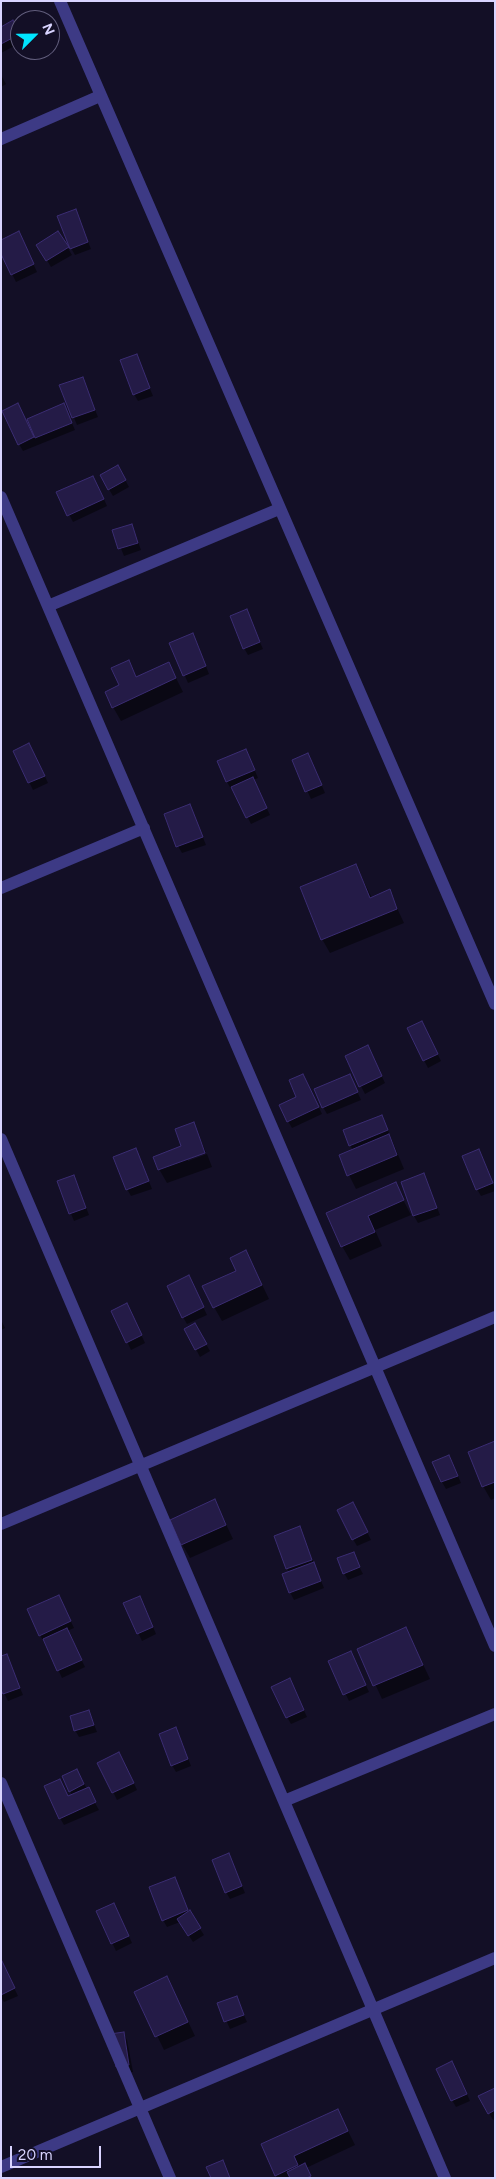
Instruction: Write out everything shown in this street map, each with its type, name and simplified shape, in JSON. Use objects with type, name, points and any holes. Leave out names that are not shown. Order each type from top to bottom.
[{"type":"street","points":[[60,1],[495,1004]]},
{"type":"street","points":[[1,139],[100,96]]},
{"type":"street","points":[[1,497],[495,1646]]},
{"type":"street","points":[[48,606],[279,509]]},
{"type":"street","points":[[1,888],[144,828]]},
{"type":"street","points":[[1,1139],[445,2178]]},
{"type":"street","points":[[1,1524],[495,1317]]},
{"type":"street","points":[[284,1801],[495,1714]]},
{"type":"street","points":[[1,1783],[170,2178]]},
{"type":"street","points":[[1,2167],[495,1958]]},
{"type":"building","points":[[10,22],[10,39],[1,44],[1,27]]},
{"type":"building","points":[[76,209],[88,242],[70,249],[57,216]]},
{"type":"building","points":[[19,231],[34,264],[11,275],[1,254],[1,240]]},
{"type":"building","points":[[58,231],[69,247],[46,261],[36,245]]},
{"type":"building","points":[[137,354],[150,388],[133,395],[120,360]]},
{"type":"building","points":[[83,377],[95,410],[72,418],[59,385]]},
{"type":"building","points":[[18,403],[34,437],[18,445],[2,411]]},
{"type":"building","points":[[64,403],[72,423],[35,438],[27,419]]},
{"type":"building","points":[[118,465],[126,480],[108,490],[100,475]]},
{"type":"building","points":[[93,476],[104,499],[67,516],[56,492]]},
{"type":"building","points":[[132,524],[138,543],[118,549],[112,530]]},
{"type":"building","points":[[247,609],[260,642],[243,649],[230,616]]},
{"type":"building","points":[[193,633],[206,666],[183,676],[169,643]]},
{"type":"building","points":[[129,660],[136,677],[169,662],[176,678],[112,708],[105,692],[119,685],[111,668]]},
{"type":"building","points":[[29,743],[45,776],[28,783],[13,751]]},
{"type":"building","points":[[246,749],[255,770],[226,782],[217,761]]},
{"type":"building","points":[[308,753],[322,785],[305,792],[292,760]]},
{"type":"building","points":[[253,777],[267,808],[246,818],[231,787]]},
{"type":"building","points":[[190,804],[203,837],[176,847],[164,814]]},
{"type":"building","points":[[356,864],[370,898],[390,889],[397,909],[321,940],[300,887]]},
{"type":"building","points":[[422,1021],[438,1054],[423,1061],[407,1028]]},
{"type":"building","points":[[368,1045],[382,1076],[359,1087],[345,1056]]},
{"type":"building","points":[[303,1074],[319,1107],[287,1122],[279,1105],[296,1097],[289,1080]]},
{"type":"building","points":[[350,1074],[358,1092],[322,1108],[314,1089]]},
{"type":"building","points":[[382,1115],[388,1130],[349,1146],[343,1130]]},
{"type":"building","points":[[194,1122],[205,1153],[158,1170],[153,1157],[181,1146],[175,1129]]},
{"type":"building","points":[[389,1134],[397,1155],[347,1176],[339,1155]]},
{"type":"building","points":[[136,1148],[149,1181],[126,1190],[113,1157]]},
{"type":"building","points":[[479,1149],[493,1183],[476,1190],[462,1156]]},
{"type":"building","points":[[424,1173],[437,1208],[413,1216],[401,1182]]},
{"type":"building","points":[[74,1175],[86,1208],[69,1214],[57,1181]]},
{"type":"building","points":[[396,1182],[404,1200],[368,1216],[375,1232],[341,1247],[326,1213]]},
{"type":"building","points":[[246,1250],[262,1285],[213,1308],[202,1286],[236,1271],[230,1258]]},
{"type":"building","points":[[189,1275],[204,1307],[182,1318],[167,1286]]},
{"type":"building","points":[[127,1303],[142,1335],[126,1343],[111,1311]]},
{"type":"building","points":[[195,1323],[207,1344],[195,1350],[184,1329]]},
{"type":"building","points":[[495,1441],[495,1482],[482,1487],[468,1452]]},
{"type":"building","points":[[449,1455],[458,1476],[441,1482],[432,1462]]},
{"type":"building","points":[[215,1499],[226,1525],[181,1545],[170,1520]]},
{"type":"building","points":[[353,1502],[368,1532],[352,1540],[337,1510]]},
{"type":"building","points":[[300,1526],[312,1560],[286,1569],[274,1536]]},
{"type":"building","points":[[354,1552],[360,1567],[343,1574],[337,1558]]},
{"type":"building","points":[[314,1562],[321,1581],[289,1593],[282,1574]]},
{"type":"building","points":[[59,1595],[71,1621],[39,1636],[27,1609]]},
{"type":"building","points":[[140,1596],[153,1627],[137,1634],[123,1603]]},
{"type":"building","points":[[406,1627],[423,1665],[373,1686],[357,1649]]},
{"type":"building","points":[[67,1628],[82,1660],[57,1671],[43,1639]]},
{"type":"building","points":[[351,1651],[366,1685],[343,1695],[328,1661]]},
{"type":"building","points":[[7,1654],[20,1688],[3,1694],[1,1690],[1,1656]]},
{"type":"building","points":[[290,1678],[304,1710],[286,1718],[271,1687]]},
{"type":"building","points":[[89,1710],[94,1725],[74,1731],[70,1716]]},
{"type":"building","points":[[176,1727],[188,1759],[171,1766],[159,1734]]},
{"type":"building","points":[[119,1752],[134,1783],[112,1793],[97,1763]]},
{"type":"building","points":[[77,1769],[84,1784],[69,1792],[62,1776]]},
{"type":"building","points":[[60,1779],[68,1796],[89,1787],[96,1802],[59,1819],[44,1786]]},
{"type":"building","points":[[229,1853],[242,1886],[225,1893],[212,1860]]},
{"type":"building","points":[[175,1877],[188,1910],[162,1921],[149,1887]]},
{"type":"building","points":[[114,1903],[129,1936],[111,1944],[96,1911]]},
{"type":"building","points":[[190,1910],[201,1928],[188,1936],[177,1919]]},
{"type":"building","points":[[1,1959],[15,1988],[1,1995]]},
{"type":"building","points":[[167,1976],[188,2022],[155,2037],[134,1992]]},
{"type":"building","points":[[237,1996],[244,2015],[224,2022],[217,2003]]},
{"type":"building","points":[[124,2032],[129,2065],[116,2067],[110,2034]]},
{"type":"building","points":[[452,2061],[467,2094],[451,2101],[436,2069]]},
{"type":"building","points":[[495,2088],[495,2110],[488,2114],[478,2096]]},
{"type":"building","points":[[338,2109],[348,2131],[294,2156],[298,2165],[275,2176],[261,2144]]},
{"type":"building","points":[[223,2160],[230,2178],[211,2178],[206,2167]]},
{"type":"building","points":[[305,2163],[311,2176],[307,2178],[290,2178],[287,2172]]}]
